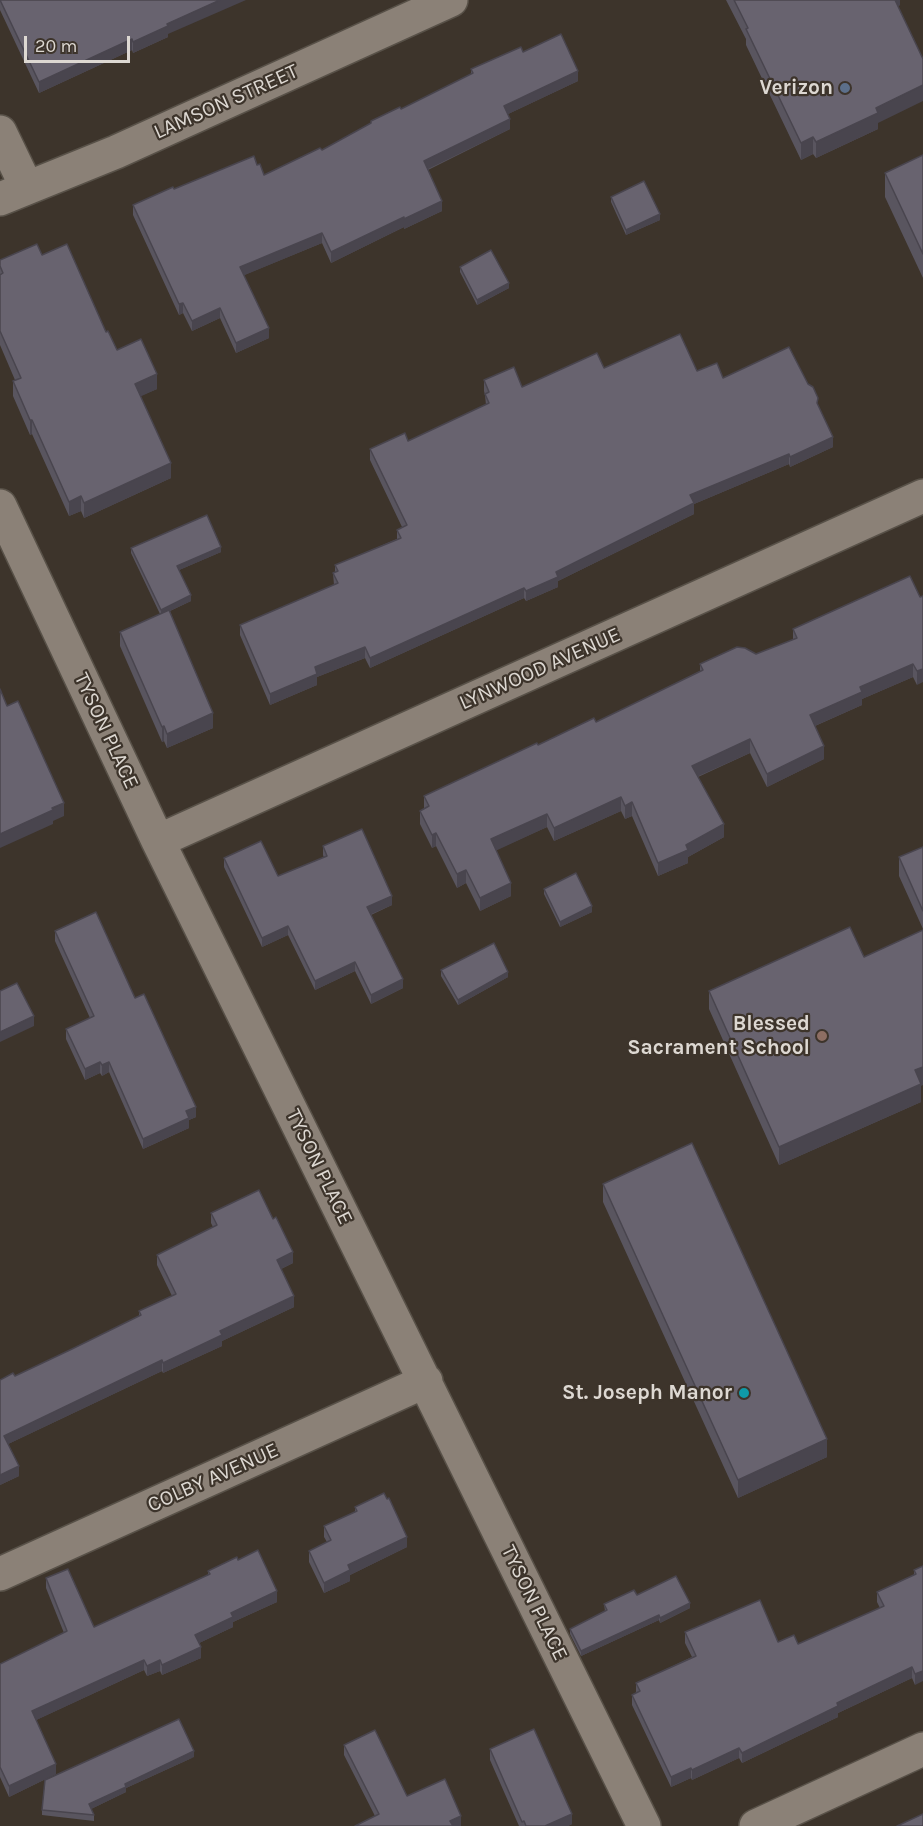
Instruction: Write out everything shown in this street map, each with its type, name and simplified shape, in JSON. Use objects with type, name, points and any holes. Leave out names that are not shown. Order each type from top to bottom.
[{"type":"street","name":"LAMSON STREET","points":[[14,193],[116,152],[451,0]]},
{"type":"street","points":[[0,132],[14,193]]},
{"type":"street","name":"LYNWOOD AVENUE","points":[[158,841],[923,496]]},
{"type":"street","name":"TYSON PLACE","points":[[0,506],[158,841],[644,1826]]},
{"type":"street","name":"COLBY AVENUE","points":[[0,1574],[426,1381]]},
{"type":"street","points":[[756,1826],[923,1749]]},
{"type":"building","points":[[0,0],[220,0],[133,42],[132,39],[39,82]]},
{"type":"building","name":"Verizon","points":[[734,0],[895,0],[923,59],[923,85],[876,108],[878,113],[816,142],[813,137],[801,143]]},
{"type":"building","points":[[561,34],[578,71],[504,106],[510,119],[424,161],[442,201],[331,252],[322,233],[240,267],[269,328],[236,343],[220,308],[192,321],[183,303],[179,304],[133,205],[254,156],[264,175],[320,148],[322,150],[371,121],[400,107],[401,109],[473,73],[471,69],[521,47],[523,52]]},
{"type":"building","points":[[923,155],[923,254],[885,173]]},
{"type":"building","points":[[644,181],[660,214],[626,230],[611,197]]},
{"type":"building","points":[[37,244],[42,255],[67,244],[106,332],[108,331],[117,350],[141,339],[157,374],[135,384],[171,463],[84,503],[81,496],[69,502],[13,381],[21,378],[0,331],[0,275],[3,273],[0,260]]},
{"type":"building","points":[[491,250],[509,283],[477,300],[460,267]]},
{"type":"building","points":[[680,334],[697,371],[717,363],[723,378],[789,347],[808,384],[813,387],[818,398],[817,403],[833,437],[790,457],[789,454],[690,495],[694,503],[556,572],[558,577],[526,591],[524,588],[370,658],[365,647],[315,667],[317,674],[270,694],[240,625],[338,583],[333,573],[338,571],[335,565],[401,538],[397,530],[407,525],[370,449],[405,433],[408,441],[489,403],[485,394],[489,392],[484,380],[514,367],[522,387],[597,353],[604,368]]},
{"type":"building","points":[[207,515],[221,547],[177,566],[191,595],[161,610],[131,548]]},
{"type":"building","points":[[910,576],[920,597],[923,596],[923,669],[917,671],[913,664],[860,687],[862,692],[810,715],[824,746],[767,774],[750,739],[692,766],[724,824],[686,845],[688,850],[658,863],[632,802],[625,806],[621,797],[554,828],[547,814],[491,839],[511,883],[480,898],[466,870],[457,874],[436,833],[432,835],[420,811],[429,806],[424,796],[594,718],[596,722],[703,670],[700,664],[737,647],[745,648],[756,654],[797,638],[793,629]]},
{"type":"building","points":[[169,610],[213,713],[167,734],[120,632]]},
{"type":"building","points":[[0,689],[7,706],[18,701],[64,803],[0,834]]},
{"type":"building","points":[[362,829],[392,896],[367,907],[403,979],[371,995],[355,962],[315,981],[288,926],[262,938],[224,858],[261,841],[278,876],[327,856],[323,846]]},
{"type":"building","points":[[923,847],[923,911],[899,857]]},
{"type":"building","points":[[576,873],[592,906],[560,922],[544,889]]},
{"type":"building","points":[[96,912],[135,998],[144,994],[196,1107],[186,1111],[189,1118],[143,1139],[109,1062],[102,1065],[100,1062],[85,1069],[66,1029],[94,1016],[55,931]]},
{"type":"building","name":"Blessed Sacrament School","points":[[850,927],[864,957],[923,930],[923,1067],[915,1070],[921,1084],[779,1147],[709,991]]},
{"type":"building","points":[[494,943],[508,972],[458,1000],[441,970]]},
{"type":"building","points":[[17,983],[34,1016],[0,1032],[0,991]]},
{"type":"building","name":"St. Joseph Manor","points":[[692,1143],[827,1439],[738,1480],[603,1184]]},
{"type":"building","points":[[259,1190],[273,1219],[276,1217],[293,1252],[277,1260],[294,1296],[220,1331],[222,1335],[163,1363],[162,1360],[4,1436],[19,1466],[0,1475],[0,1380],[13,1373],[15,1376],[72,1349],[141,1315],[139,1311],[176,1294],[157,1255],[217,1225],[211,1213]]},
{"type":"building","points":[[384,1493],[387,1499],[389,1498],[407,1537],[348,1565],[350,1570],[324,1583],[309,1551],[331,1540],[324,1526],[357,1511],[355,1507]]},
{"type":"building","points":[[258,1550],[277,1591],[231,1613],[233,1617],[195,1635],[201,1647],[162,1665],[160,1660],[147,1666],[144,1660],[32,1711],[56,1764],[9,1786],[0,1767],[0,1664],[67,1631],[46,1578],[68,1569],[94,1627],[210,1574],[208,1571],[237,1557],[238,1560]]},
{"type":"building","points":[[923,1566],[923,1671],[915,1674],[912,1667],[742,1753],[739,1748],[671,1777],[632,1695],[640,1691],[636,1683],[696,1656],[685,1632],[760,1600],[778,1642],[794,1635],[798,1644],[884,1606],[877,1592],[916,1574],[914,1570]]},
{"type":"building","points":[[676,1576],[690,1603],[581,1651],[570,1629],[607,1610],[604,1604],[634,1590],[637,1595]]},
{"type":"building","points":[[179,1719],[194,1751],[89,1804],[94,1815],[42,1810],[45,1780]]},
{"type":"building","points":[[534,1729],[572,1814],[545,1826],[526,1826],[524,1821],[522,1822],[490,1749]]},
{"type":"building","points":[[375,1730],[407,1796],[445,1779],[461,1816],[450,1821],[453,1826],[355,1826],[379,1814],[344,1745]]},
{"type":"building","points":[[923,1814],[923,1826],[897,1826]]},
{"type":"place","name":"Verizon","points":[[845,88]]},
{"type":"place","name":"Blessed Sacrament School","points":[[822,1036]]},
{"type":"place","name":"St. Joseph Manor","points":[[744,1393]]}]
